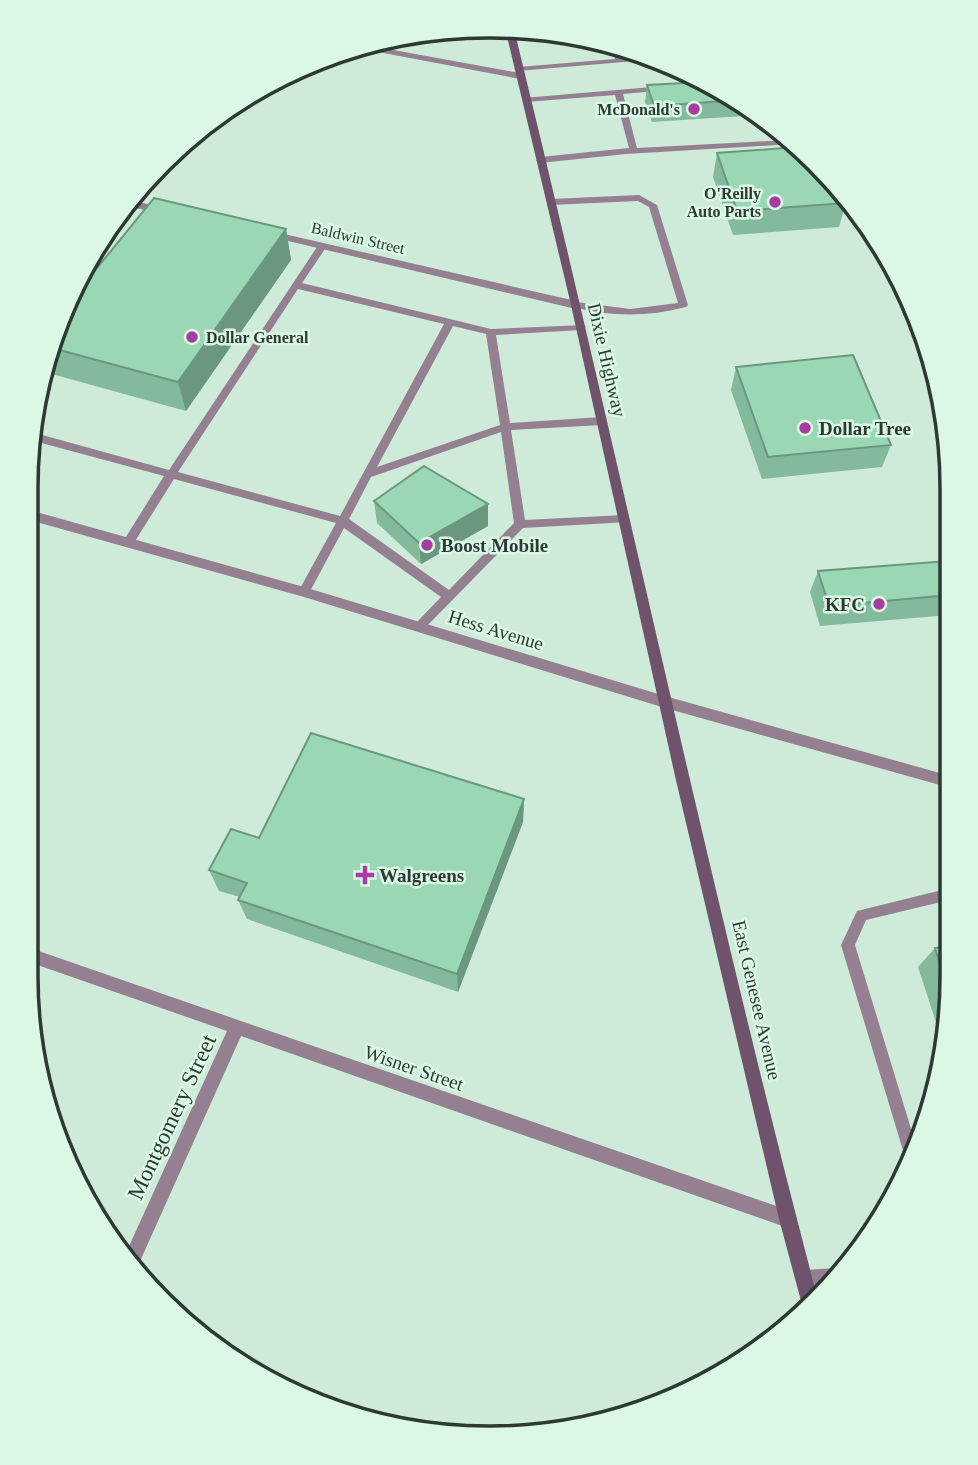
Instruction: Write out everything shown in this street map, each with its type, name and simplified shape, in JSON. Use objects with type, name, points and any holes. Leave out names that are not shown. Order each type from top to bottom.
[{"type":"main road","name":"Dixie Highway","points":[[511,39],[576,305],[665,702]]},
{"type":"main road","name":"East Genesee Avenue","points":[[665,702],[808,1295]]},
{"type":"street","points":[[385,51],[519,73]]},
{"type":"street","points":[[139,206],[181,215]]},
{"type":"street","name":"Baldwin Street","points":[[258,232],[576,305]]},
{"type":"street","name":"Hess Avenue","points":[[38,517],[304,592],[665,702],[940,779]]},
{"type":"street","name":"Wisner Street","points":[[38,958],[788,1219]]},
{"type":"street","name":"Montgomery Street","points":[[135,1254],[237,1028]]},
{"type":"lane","points":[[519,73],[628,60]]},
{"type":"lane","points":[[526,100],[669,88]]},
{"type":"lane","points":[[618,92],[634,150]]},
{"type":"lane","points":[[540,160],[634,150],[777,143]]},
{"type":"lane","points":[[551,202],[639,198],[653,205],[683,305],[651,313],[622,313],[576,305]]},
{"type":"lane","points":[[148,219],[156,209]]},
{"type":"lane","points":[[128,544],[322,246]]},
{"type":"lane","points":[[296,285],[491,332],[581,327]]},
{"type":"lane","points":[[304,592],[450,322]]},
{"type":"lane","points":[[491,332],[520,524]]},
{"type":"lane","points":[[366,475],[505,428],[602,421]]},
{"type":"lane","points":[[41,439],[342,521],[449,596]]},
{"type":"lane","points":[[419,627],[520,524],[624,519]]},
{"type":"lane","points":[[907,1142],[848,945],[862,915],[940,896]]},
{"type":"lane","points":[[804,1278],[825,1277]]},
{"type":"building","points":[[684,83],[718,101],[654,106],[647,85]]},
{"type":"building","points":[[784,148],[808,170],[837,204],[737,211],[717,153]]},
{"type":"building","points":[[154,198],[286,229],[178,382],[60,350],[96,269]]},
{"type":"building","name":"Dollar Tree","points":[[853,355],[891,445],[768,457],[736,367]]},
{"type":"building","points":[[424,466],[488,504],[419,543],[374,501]]},
{"type":"building","points":[[940,562],[940,596],[829,606],[818,571]]},
{"type":"building","name":"Walgreens","points":[[311,733],[524,799],[457,974],[238,900],[247,883],[209,870],[231,829],[259,838]]},
{"type":"building","points":[[935,948],[940,948],[940,964]]},
{"type":"place","name":"McDonald's","points":[[694,109]]},
{"type":"place","name":"O'Reilly Auto Parts","points":[[775,202]]},
{"type":"place","name":"Dollar General","points":[[192,337]]},
{"type":"place","name":"Dollar Tree","points":[[805,428]]},
{"type":"place","name":"Boost Mobile","points":[[427,545]]},
{"type":"place","name":"KFC","points":[[879,604]]},
{"type":"place","name":"Walgreens","points":[[365,875]]}]
